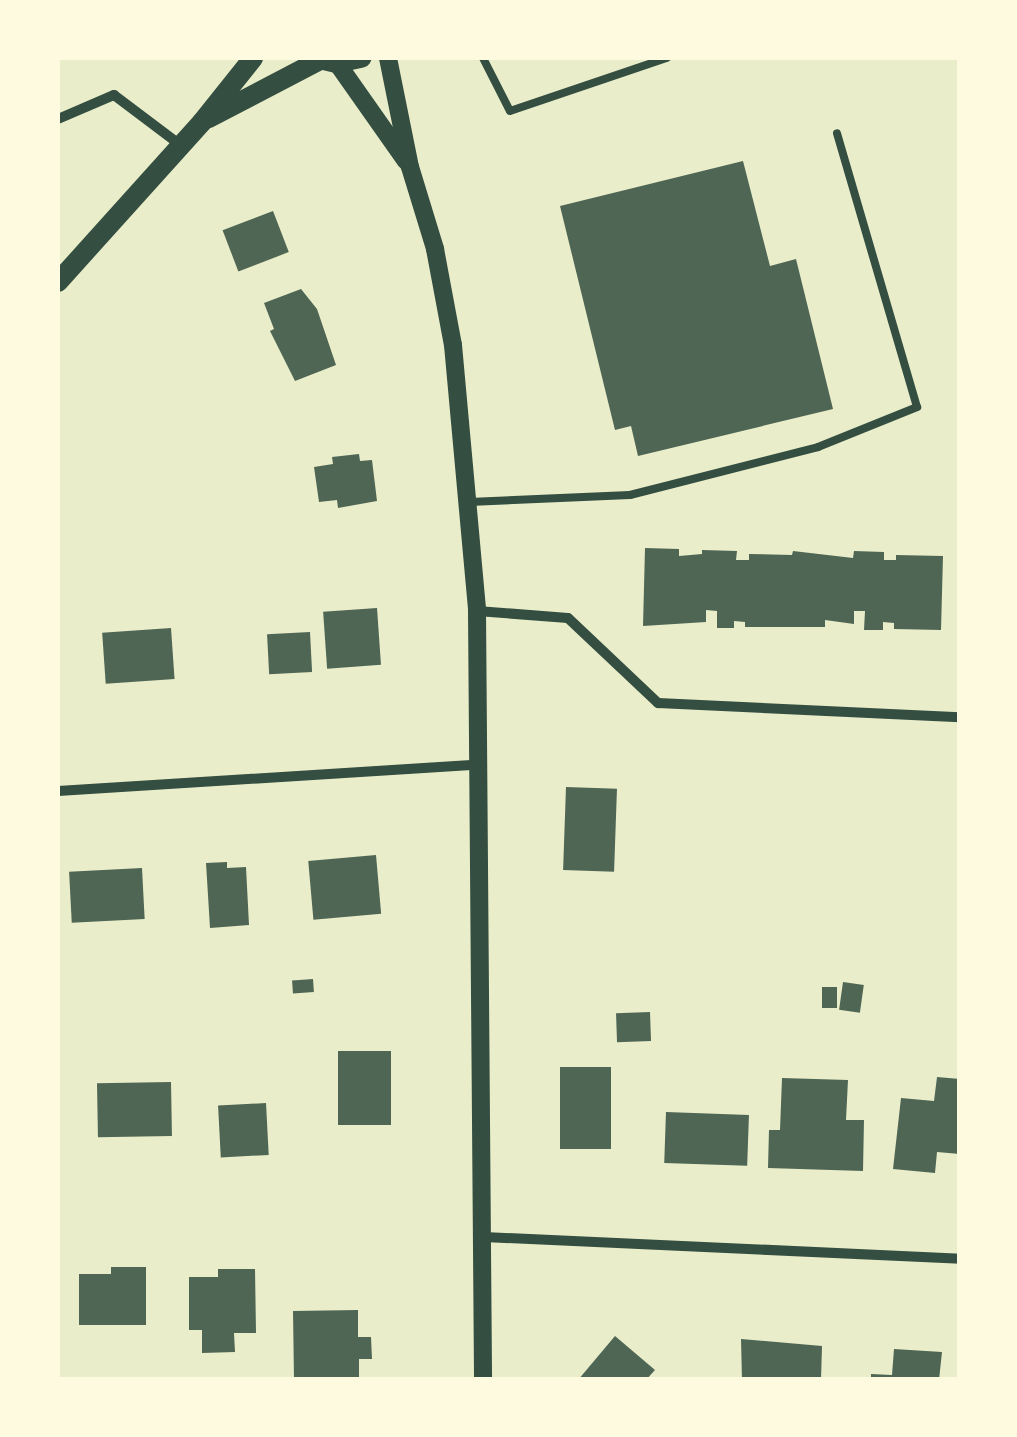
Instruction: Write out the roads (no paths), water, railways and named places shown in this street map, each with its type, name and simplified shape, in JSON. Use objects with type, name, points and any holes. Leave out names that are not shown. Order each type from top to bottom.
[{"type":"main road","points":[[58,282],[202,122],[253,58]]},
{"type":"main road","points":[[202,122],[324,60],[361,58]]},
{"type":"street","points":[[388,58],[410,167],[435,249],[449,326],[477,611],[475,765],[483,1380]]},
{"type":"street","points":[[324,60],[410,167]]},
{"type":"street","points":[[58,120],[114,94],[179,144]]},
{"type":"street","points":[[477,611],[568,618],[658,703],[960,717]]},
{"type":"street","points":[[58,791],[475,765]]},
{"type":"street","points":[[484,1237],[960,1259]]},
{"type":"lane","points":[[482,58],[510,111],[667,58]]},
{"type":"lane","points":[[468,502],[630,495],[818,446],[917,406],[838,133]]}]
